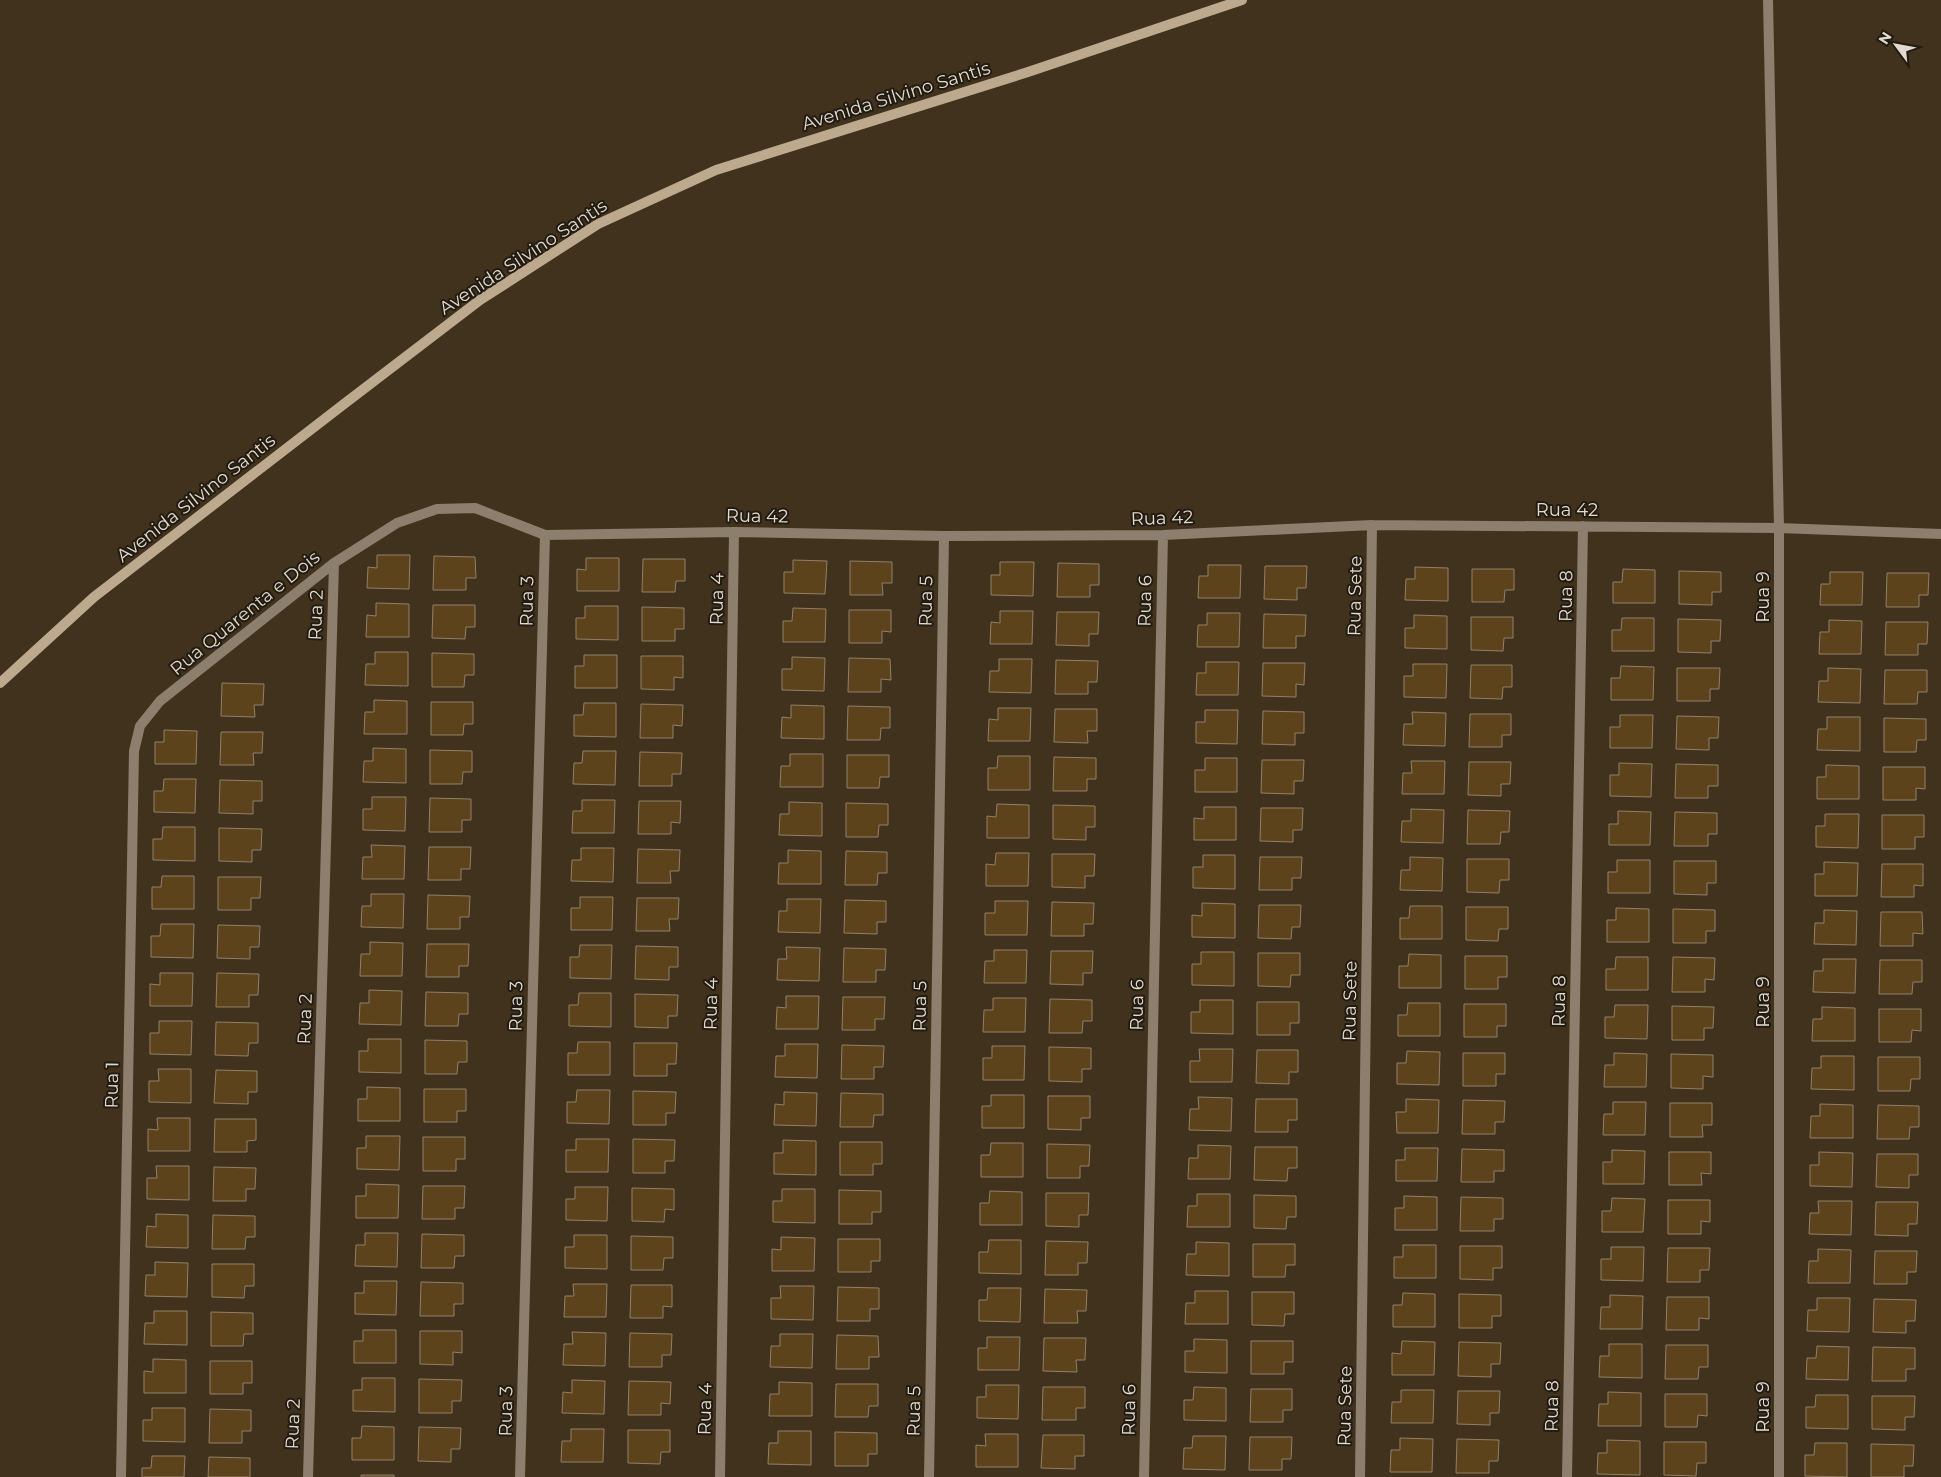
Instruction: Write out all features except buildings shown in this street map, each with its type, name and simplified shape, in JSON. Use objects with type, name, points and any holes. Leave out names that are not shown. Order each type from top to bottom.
[{"type":"main road","name":"Avenida Silvino Santis","points":[[0,684],[94,597],[336,410],[480,300],[598,224],[716,170],[1028,72],[1242,0]]},
{"type":"street","name":"Rua 9","points":[[1768,0],[1779,528],[1779,1477]]},
{"type":"street","name":"Rua Quarenta e Dois","points":[[160,701],[334,563],[397,523],[437,509],[475,508],[545,535]]},
{"type":"street","name":"Rua 42","points":[[545,535],[734,532],[944,536],[1163,535],[1372,525],[1779,528]]},
{"type":"street","name":"Rua Sete","points":[[1360,1477],[1372,525]]},
{"type":"street","name":"Rua 8","points":[[1567,1477],[1583,526]]},
{"type":"street","points":[[1779,528],[1941,534]]},
{"type":"street","name":"Rua 4","points":[[720,1477],[734,532]]},
{"type":"street","name":"Rua 3","points":[[520,1477],[545,535]]},
{"type":"street","name":"Rua 6","points":[[1144,1477],[1163,535]]},
{"type":"street","name":"Rua 5","points":[[929,1477],[944,536]]},
{"type":"street","name":"Rua 2","points":[[308,1477],[334,563]]},
{"type":"street","name":"Rua 1","points":[[121,1477],[134,752],[140,726],[160,701]]}]
